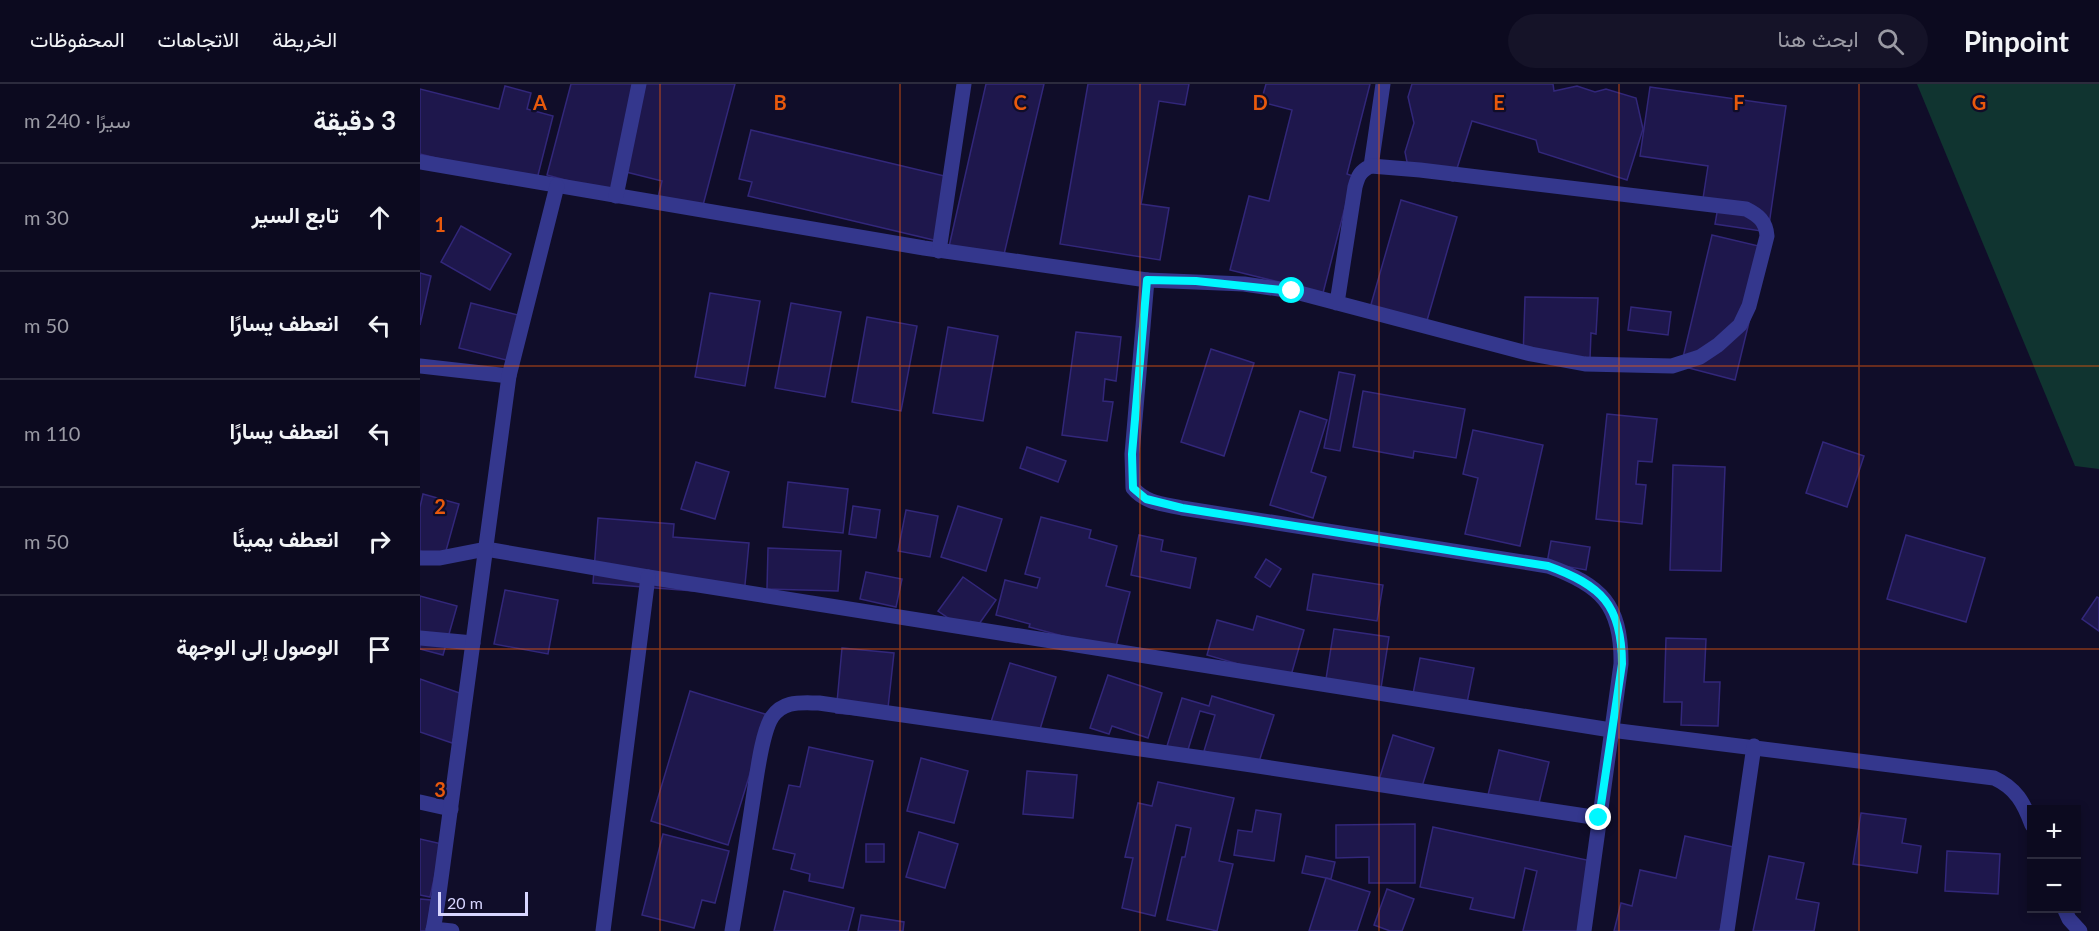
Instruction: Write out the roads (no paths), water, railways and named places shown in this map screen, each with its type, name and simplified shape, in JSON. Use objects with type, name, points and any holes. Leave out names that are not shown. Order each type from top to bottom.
[{"type":"street","points":[[616,196],[639,84]]},
{"type":"street","points":[[939,250],[964,84]]},
{"type":"street","points":[[1371,166],[1383,84]]},
{"type":"street","points":[[420,162],[939,250],[1147,280],[1245,284],[1292,291],[1337,303],[1531,354],[1585,364],[1672,366],[1700,357],[1718,345],[1740,325],[1749,306],[1767,236],[1764,223],[1755,213],[1746,209],[1371,166],[1363,169],[1359,174],[1355,187],[1337,303]]},
{"type":"street","points":[[452,931],[433,930],[509,376],[557,186]]},
{"type":"street","points":[[1147,280],[1132,454],[1133,488],[1146,499],[1182,508],[1548,566],[1573,575],[1592,586],[1606,601],[1620,635],[1622,664],[1584,931]]},
{"type":"street","points":[[420,366],[509,376]]},
{"type":"street","points":[[420,558],[440,558],[486,549],[648,577],[1611,730],[1754,746],[1994,778],[2008,784],[2019,797],[2027,816]]},
{"type":"street","points":[[603,931],[648,577]]},
{"type":"street","points":[[420,638],[473,643]]},
{"type":"street","points":[[732,931],[758,766],[767,727],[772,716],[781,708],[792,703],[819,703],[1599,818]]},
{"type":"street","points":[[1727,931],[1754,746]]},
{"type":"street","points":[[420,802],[451,809]]},
{"type":"street","points":[[2066,913],[2080,931]]}]
